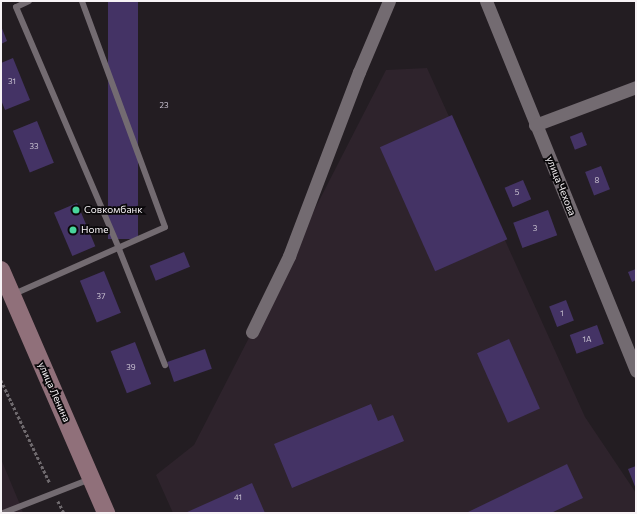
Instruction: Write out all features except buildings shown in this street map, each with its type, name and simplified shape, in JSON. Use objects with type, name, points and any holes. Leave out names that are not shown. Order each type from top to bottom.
[{"type":"main road","name":"улица Ленина","points":[[1,270],[106,513]]},
{"type":"street","points":[[252,332],[289,256],[359,72],[389,1]]},
{"type":"street","name":"улица Чехова","points":[[486,1],[636,371]]},
{"type":"street","points":[[535,125],[636,87]]},
{"type":"lane","points":[[29,1],[16,7],[119,249],[165,366]]},
{"type":"lane","points":[[12,295],[119,249],[165,227],[82,1]]},
{"type":"lane","points":[[3,513],[55,494],[92,478]]},
{"type":"path","points":[[1,380],[64,513]]},
{"type":"shaded area","points":[[427,68],[585,417],[636,493],[636,513],[173,513],[156,475],[194,445],[386,70]]},
{"type":"shaded area","points":[[1,459],[21,507],[23,513],[1,513]]},
{"type":"place","name":"Совкомбанк","points":[[76,210]]},
{"type":"place","name":"Home","points":[[73,230]]}]
